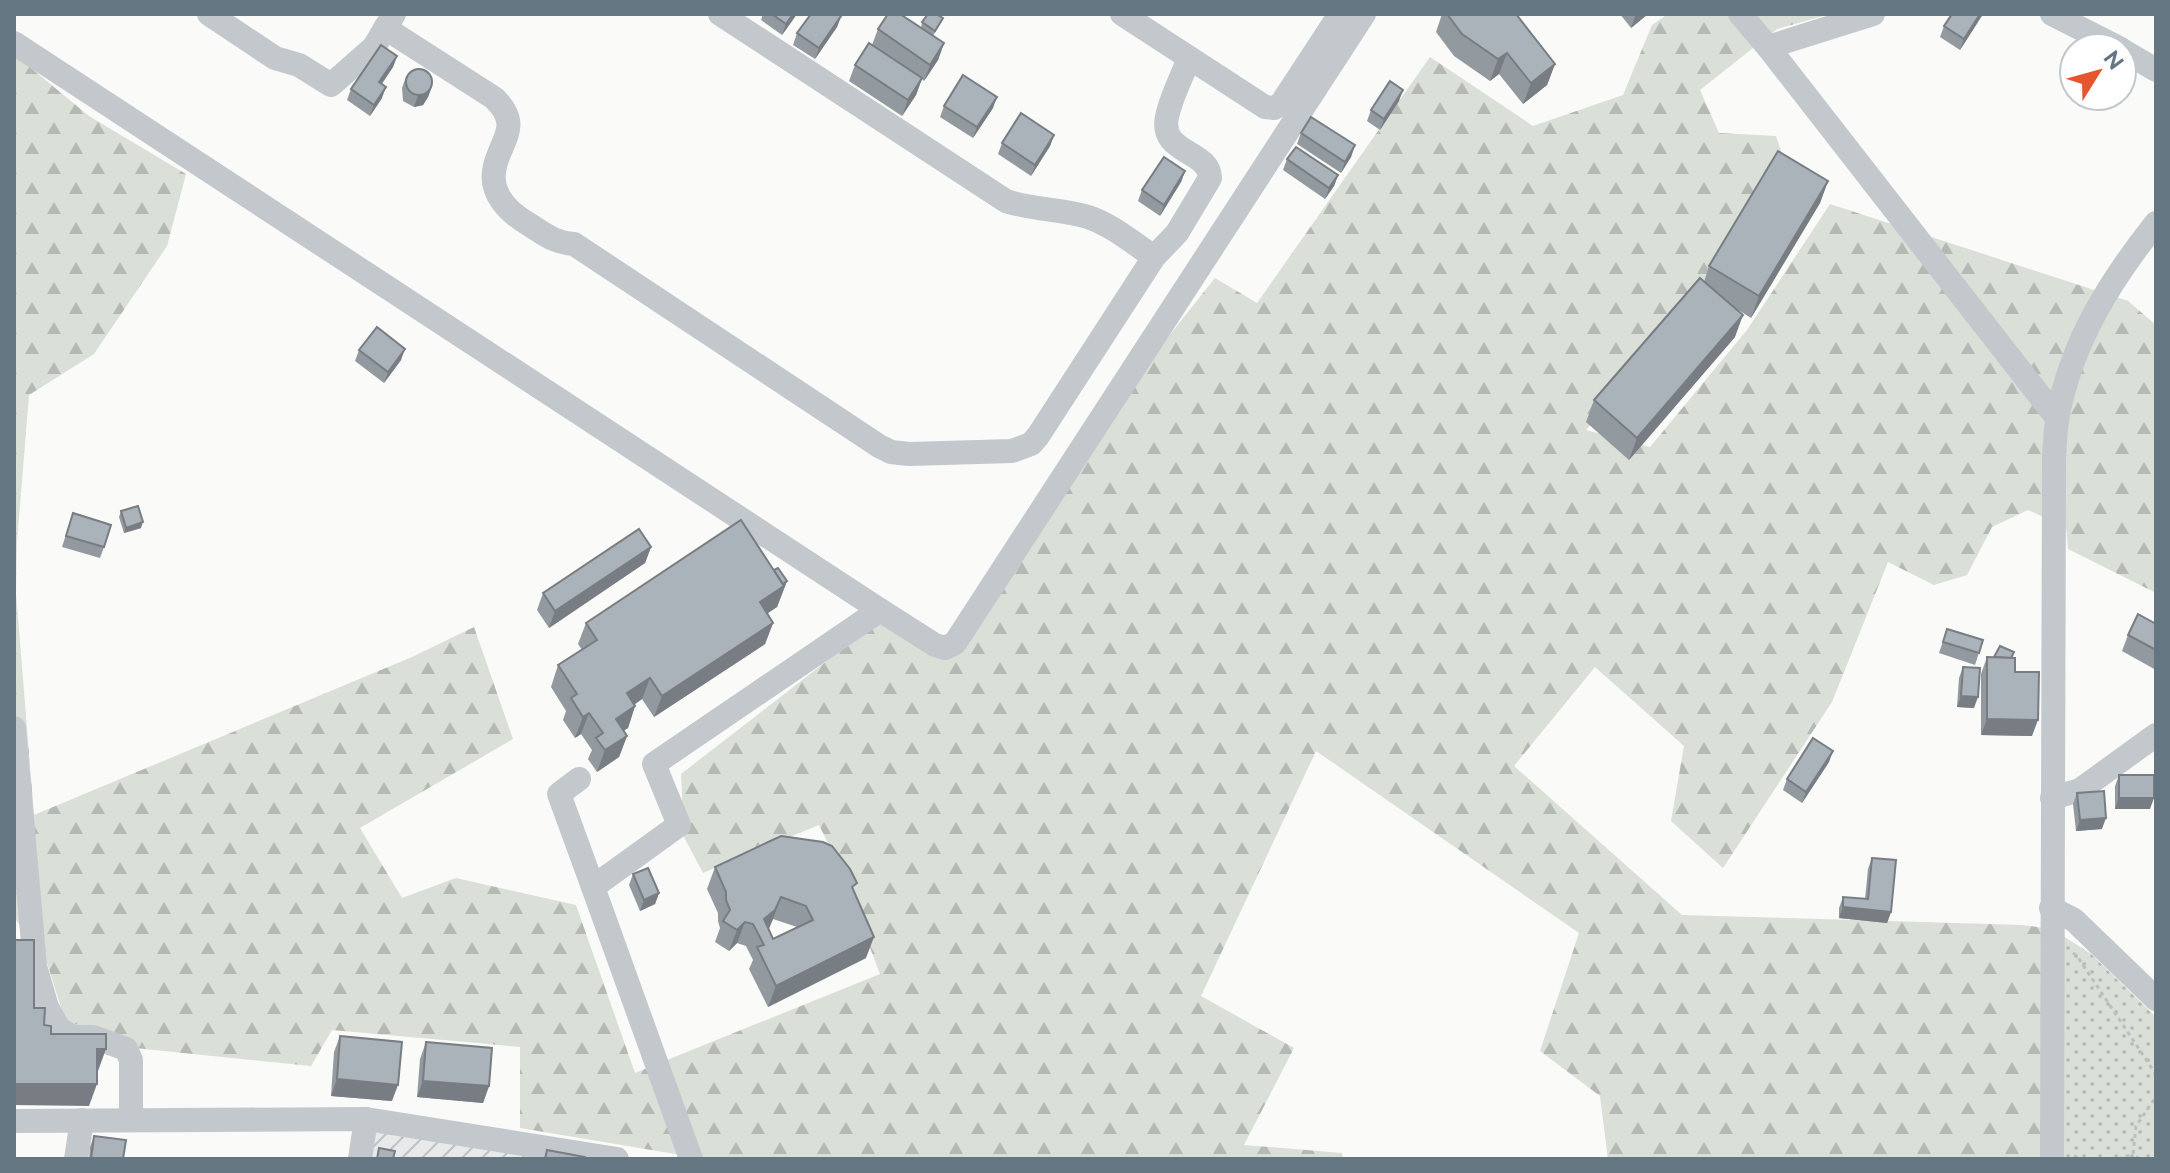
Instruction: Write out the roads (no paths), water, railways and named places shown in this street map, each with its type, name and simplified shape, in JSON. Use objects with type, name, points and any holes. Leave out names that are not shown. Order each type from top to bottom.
[{"type":"street","points":[[209,14],[275,58],[299,65],[331,85],[374,47],[389,21],[501,105],[508,123],[508,133],[495,164],[494,175],[495,185],[511,214],[558,243],[574,244],[879,446],[891,452],[909,454],[1012,451],[1031,444],[1038,436],[1154,257],[1177,233],[1210,178],[1206,165],[1174,144],[1167,128],[1167,117],[1189,58]]},
{"type":"street","points":[[720,14],[1006,201],[1086,216],[1103,223],[1154,257]]},
{"type":"street","points":[[1122,14],[1265,107],[1274,108],[1281,104],[1340,14]]},
{"type":"street","points":[[14,43],[880,610],[935,645],[945,648],[955,643],[1364,14]]},
{"type":"street","points":[[1740,14],[2057,418]]},
{"type":"street","points":[[1768,47],[1873,14]]},
{"type":"street","points":[[2052,14],[2087,32]]},
{"type":"street","points":[[2138,59],[2156,70]]},
{"type":"street","points":[[2052,1159],[2054,459],[2057,418],[2074,356],[2086,327],[2113,280],[2156,223]]},
{"type":"street","points":[[593,887],[679,825],[654,764],[880,610]]},
{"type":"street","points":[[14,728],[35,966],[47,1007],[59,1029],[74,1037],[93,1037],[126,1049],[131,1060],[131,1120]]},
{"type":"street","points":[[2052,798],[2080,790],[2156,735]]},
{"type":"street","points":[[579,779],[559,794],[691,1159]]},
{"type":"street","points":[[2051,908],[2074,920],[2156,999]]},
{"type":"street","points":[[360,1159],[366,1119]]},
{"type":"street","points":[[14,1121],[366,1119],[617,1159]]},
{"type":"street","points":[[76,1159],[82,1120]]}]
